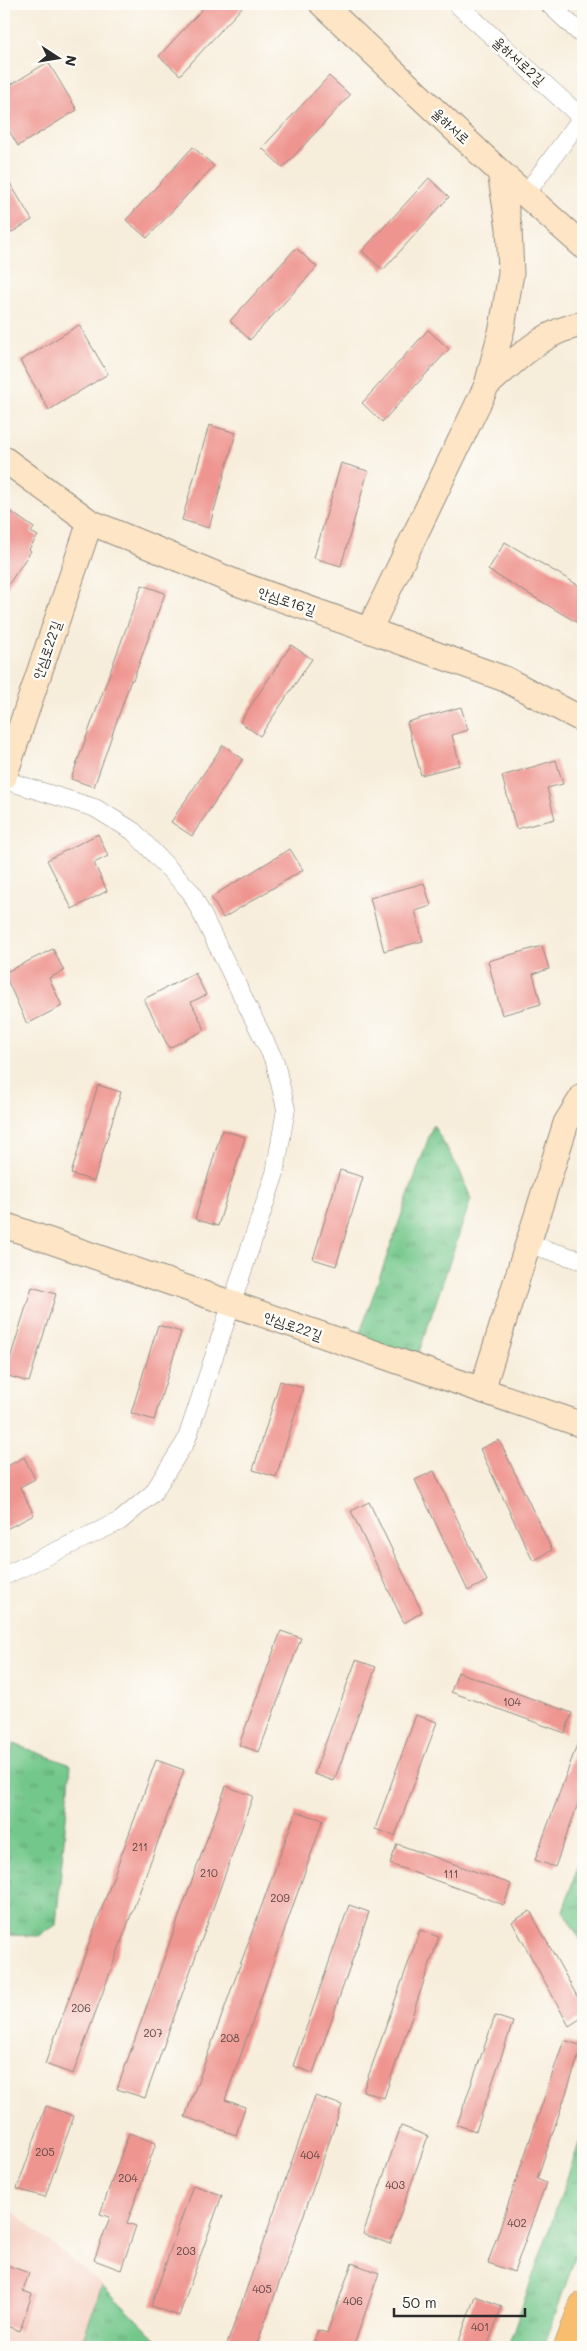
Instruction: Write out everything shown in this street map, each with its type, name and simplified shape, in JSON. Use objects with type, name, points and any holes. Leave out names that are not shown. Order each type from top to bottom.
[{"type":"main road","points":[[568,2347],[583,2306]]},
{"type":"street","name":"율하서로","points":[[322,4],[524,195],[583,246]]},
{"type":"street","name":"율하서로2길","points":[[457,4],[582,117],[524,195]]},
{"type":"street","points":[[549,4],[583,36]]},
{"type":"street","points":[[369,630],[487,385],[502,328],[511,273],[509,228],[500,172]]},
{"type":"street","points":[[487,385],[531,347],[565,327],[583,324]]},
{"type":"street","name":"안심로16길","points":[[4,459],[90,522],[237,583],[505,679],[583,720]]},
{"type":"street","name":"안심로22길","points":[[4,779],[90,522]]},
{"type":"street","points":[[4,779],[95,808],[133,831],[191,892],[275,1062],[286,1109],[275,1173],[186,1441],[153,1493],[120,1521],[4,1576]]},
{"type":"street","points":[[482,1390],[566,1123],[583,1096]]},
{"type":"street","name":"안심로22길","points":[[4,1225],[583,1425]]},
{"type":"street","points":[[528,1244],[583,1261]]},
{"type":"shaded area","points":[[4,2204],[102,2285],[80,2347],[4,2347]]},
{"type":"green space","points":[[433,1125],[459,1169],[471,1199],[414,1367],[355,1347]]},
{"type":"green space","points":[[14,1744],[71,1765],[56,1925],[39,1936],[7,1935],[4,1940],[4,1771]]},
{"type":"green space","points":[[583,1851],[583,1944],[563,1911]]},
{"type":"green space","points":[[583,2132],[583,2235],[544,2347],[508,2347]]},
{"type":"green space","points":[[102,2285],[164,2347],[80,2347]]},
{"type":"building","points":[[207,4],[245,4],[180,75],[159,56]]},
{"type":"building","points":[[48,62],[77,110],[18,146],[4,122],[4,89]]},
{"type":"building","points":[[329,76],[350,95],[283,168],[262,148]]},
{"type":"building","points":[[193,147],[214,166],[147,238],[126,220]]},
{"type":"building","points":[[4,173],[32,220],[4,237]]},
{"type":"building","points":[[429,178],[449,197],[383,270],[362,251]]},
{"type":"building","points":[[296,248],[317,267],[250,340],[230,321]]},
{"type":"building","points":[[79,325],[108,374],[49,410],[20,361]]},
{"type":"building","points":[[428,330],[449,349],[382,422],[362,403]]},
{"type":"building","points":[[209,425],[236,433],[209,528],[182,520]]},
{"type":"building","points":[[341,463],[368,471],[341,566],[314,558]]},
{"type":"building","points":[[10,511],[34,528],[31,532],[38,536],[29,549],[31,551],[4,591],[4,520]]},
{"type":"building","points":[[505,542],[583,588],[583,626],[488,570]]},
{"type":"building","points":[[142,585],[165,593],[133,680],[131,680],[94,787],[71,779]]},
{"type":"building","points":[[291,645],[312,659],[260,736],[240,722]]},
{"type":"building","points":[[461,707],[468,730],[452,735],[460,765],[421,775],[407,722]]},
{"type":"building","points":[[223,745],[243,759],[192,836],[171,822]]},
{"type":"building","points":[[556,760],[563,784],[547,788],[555,819],[516,829],[502,776]]},
{"type":"building","points":[[98,834],[108,856],[94,863],[107,891],[72,909],[47,860]]},
{"type":"building","points":[[290,849],[303,870],[223,918],[211,897]]},
{"type":"building","points":[[424,883],[431,906],[415,911],[423,941],[384,951],[370,898]]},
{"type":"building","points":[[542,946],[549,969],[533,974],[541,1004],[502,1015],[488,961]]},
{"type":"building","points":[[53,949],[64,971],[49,978],[62,1006],[27,1024],[4,973]]},
{"type":"building","points":[[195,973],[206,995],[191,1002],[205,1030],[169,1048],[144,999]]},
{"type":"building","points":[[98,1085],[121,1092],[94,1181],[71,1174]]},
{"type":"building","points":[[222,1130],[245,1137],[218,1226],[195,1219]]},
{"type":"building","points":[[340,1170],[363,1177],[336,1266],[313,1259]]},
{"type":"building","points":[[32,1287],[56,1294],[29,1382],[5,1375]]},
{"type":"building","points":[[158,1325],[181,1332],[154,1420],[131,1413]]},
{"type":"building","points":[[280,1381],[303,1388],[276,1477],[253,1470]]},
{"type":"building","points":[[499,1440],[552,1550],[533,1561],[480,1449]]},
{"type":"building","points":[[24,1457],[35,1479],[20,1487],[34,1515],[4,1530],[4,1468]]},
{"type":"building","points":[[434,1471],[487,1581],[468,1591],[415,1480]]},
{"type":"building","points":[[369,1502],[422,1612],[404,1623],[351,1511]]},
{"type":"building","points":[[281,1631],[301,1638],[259,1752],[239,1745]]},
{"type":"building","points":[[356,1660],[376,1667],[334,1781],[314,1774]]},
{"type":"building","points":[[458,1672],[572,1713],[565,1733],[451,1692]]},
{"type":"building","points":[[416,1715],[437,1722],[395,1836],[375,1829]]},
{"type":"building","points":[[582,1731],[583,1790],[555,1867],[535,1860]]},
{"type":"building","points":[[156,1760],[184,1770],[73,2074],[45,2064]]},
{"type":"building","points":[[226,1786],[253,1796],[145,2098],[117,2089]]},
{"type":"building","points":[[296,1811],[323,1820],[225,2100],[245,2107],[236,2135],[185,2117]]},
{"type":"building","points":[[397,1844],[511,1884],[504,1905],[390,1864]]},
{"type":"building","points":[[349,1905],[369,1912],[313,2073],[293,2066]]},
{"type":"building","points":[[530,1911],[583,2007],[583,2017],[569,2026],[512,1922]]},
{"type":"building","points":[[420,1930],[439,1937],[384,2098],[363,2091]]},
{"type":"building","points":[[495,2016],[513,2022],[476,2131],[457,2125]]},
{"type":"building","points":[[564,2040],[582,2046],[537,2179],[546,2183],[514,2272],[488,2263]]},
{"type":"building","points":[[315,2096],[342,2105],[304,2214],[256,2347],[226,2347]]},
{"type":"building","points":[[46,2106],[74,2116],[45,2197],[17,2189]]},
{"type":"building","points":[[401,2126],[428,2136],[390,2244],[363,2234]]},
{"type":"building","points":[[129,2133],[156,2143],[127,2223],[136,2226],[121,2270],[94,2260],[110,2217],[100,2214]]},
{"type":"building","points":[[193,2185],[222,2195],[179,2316],[151,2306]]},
{"type":"building","points":[[352,2263],[379,2273],[355,2342],[363,2344],[363,2347],[312,2347],[318,2330],[327,2333]]},
{"type":"building","points":[[4,2264],[29,2273],[23,2291],[32,2294],[20,2331],[4,2325]]},
{"type":"building","points":[[475,2296],[502,2306],[487,2347],[457,2347]]}]
